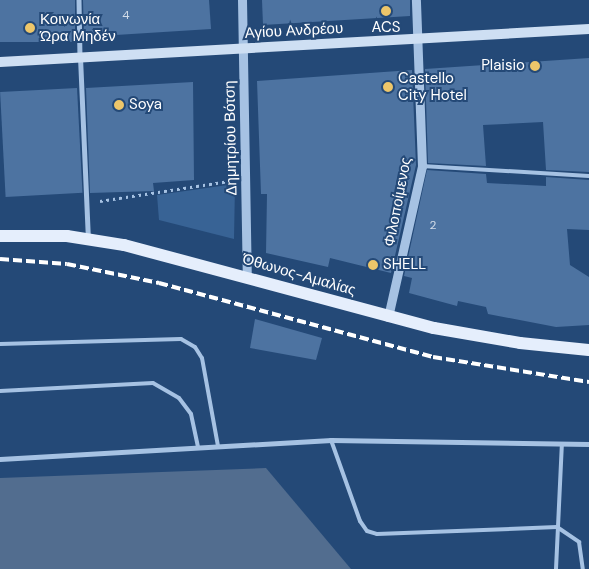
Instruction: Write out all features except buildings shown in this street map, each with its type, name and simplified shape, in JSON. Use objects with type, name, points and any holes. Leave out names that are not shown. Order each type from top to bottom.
[{"type":"main road","name":"Αγίου Ανδρέου","points":[[0,62],[589,29]]},
{"type":"main road","name":"Όθωνος-Αμαλίας","points":[[0,236],[88,238],[247,276],[388,317],[469,335],[589,350]]},
{"type":"street","points":[[78,0],[88,238]]},
{"type":"street","name":"Δημητρίου Βότση","points":[[242,0],[247,276]]},
{"type":"street","name":"Φιλοποίμενος","points":[[388,317],[422,166],[416,0]]},
{"type":"street","points":[[0,459],[331,440],[589,444]]},
{"type":"lane","points":[[422,166],[589,176]]},
{"type":"lane","points":[[0,344],[181,339],[195,347],[202,358],[218,446]]},
{"type":"lane","points":[[0,391],[153,383],[179,398],[191,414],[198,447]]},
{"type":"lane","points":[[331,440],[360,522],[372,533],[557,527],[578,542],[583,569]]},
{"type":"lane","points":[[556,569],[562,444]]},
{"type":"path","points":[[87,203],[245,179]]},
{"type":"shaded area","points":[[235,184],[234,239],[159,220],[157,195]]},
{"type":"shaded area","points":[[266,468],[351,569],[0,569],[0,478]]},
{"type":"railway","points":[[0,259],[67,264],[159,283],[433,357],[589,382]]},
{"type":"place","name":"ACS","points":[[386,11]]},
{"type":"place","name":"Κοινωνία Ώρα Μηδέν","points":[[30,28]]},
{"type":"place","name":"Plaisio","points":[[535,66]]},
{"type":"place","name":"Castello City Hotel","points":[[388,87]]},
{"type":"place","name":"Soya","points":[[119,105]]},
{"type":"place","name":"SHELL","points":[[373,265]]}]
